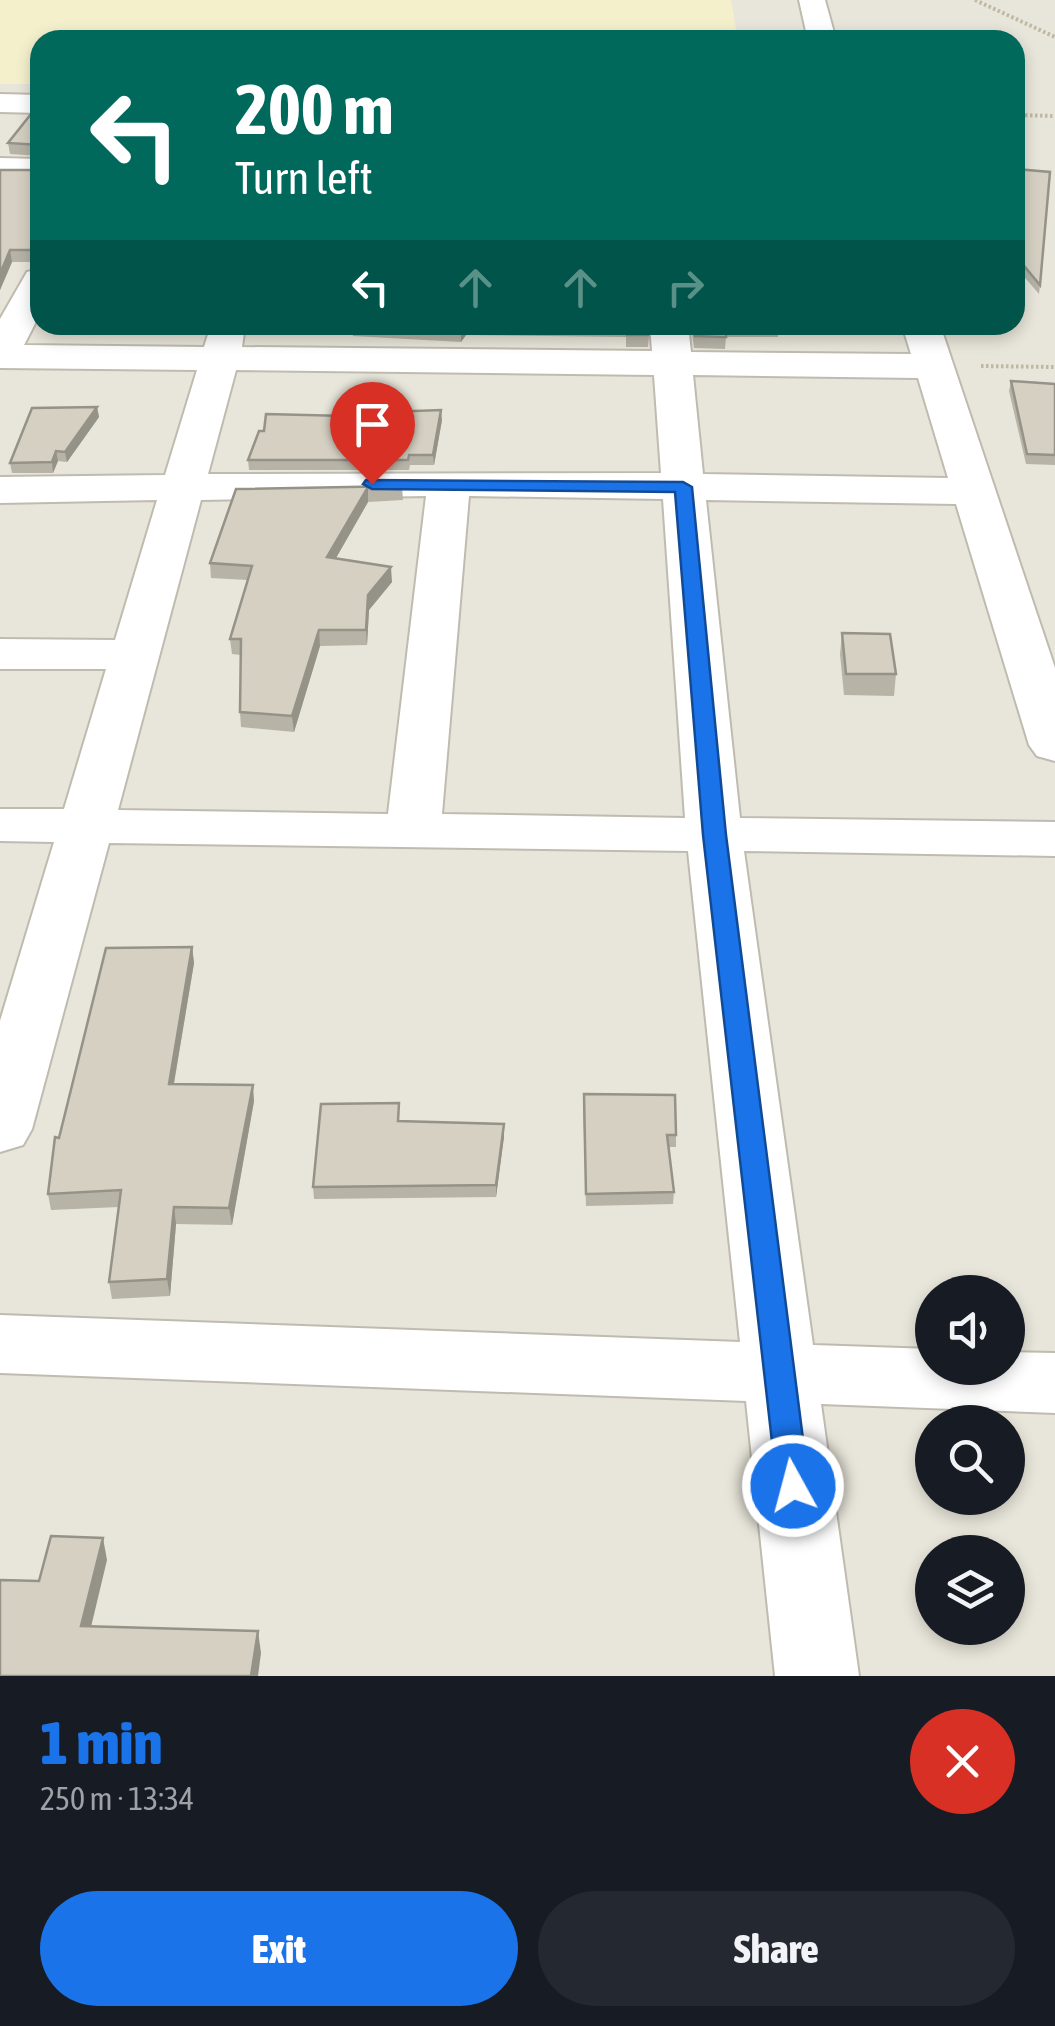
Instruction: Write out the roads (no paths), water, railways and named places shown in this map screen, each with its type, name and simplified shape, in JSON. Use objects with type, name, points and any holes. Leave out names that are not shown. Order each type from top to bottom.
[{"type":"street","points":[[812,0],[820,30]]},
{"type":"street","points":[[0,103],[30,104]]},
{"type":"street","points":[[0,168],[30,168]]},
{"type":"street","points":[[30,275],[0,355],[224,342],[928,346],[1055,745]]},
{"type":"street","points":[[0,1129],[180,485],[224,342]]},
{"type":"street","points":[[670,344],[714,835],[818,1676]]},
{"type":"street","points":[[413,831],[449,483]]},
{"type":"street","points":[[0,490],[449,483],[974,491]]},
{"type":"street","points":[[0,654],[134,655]]},
{"type":"street","points":[[0,825],[1055,839]]},
{"type":"street","points":[[0,1344],[1055,1383]]}]
